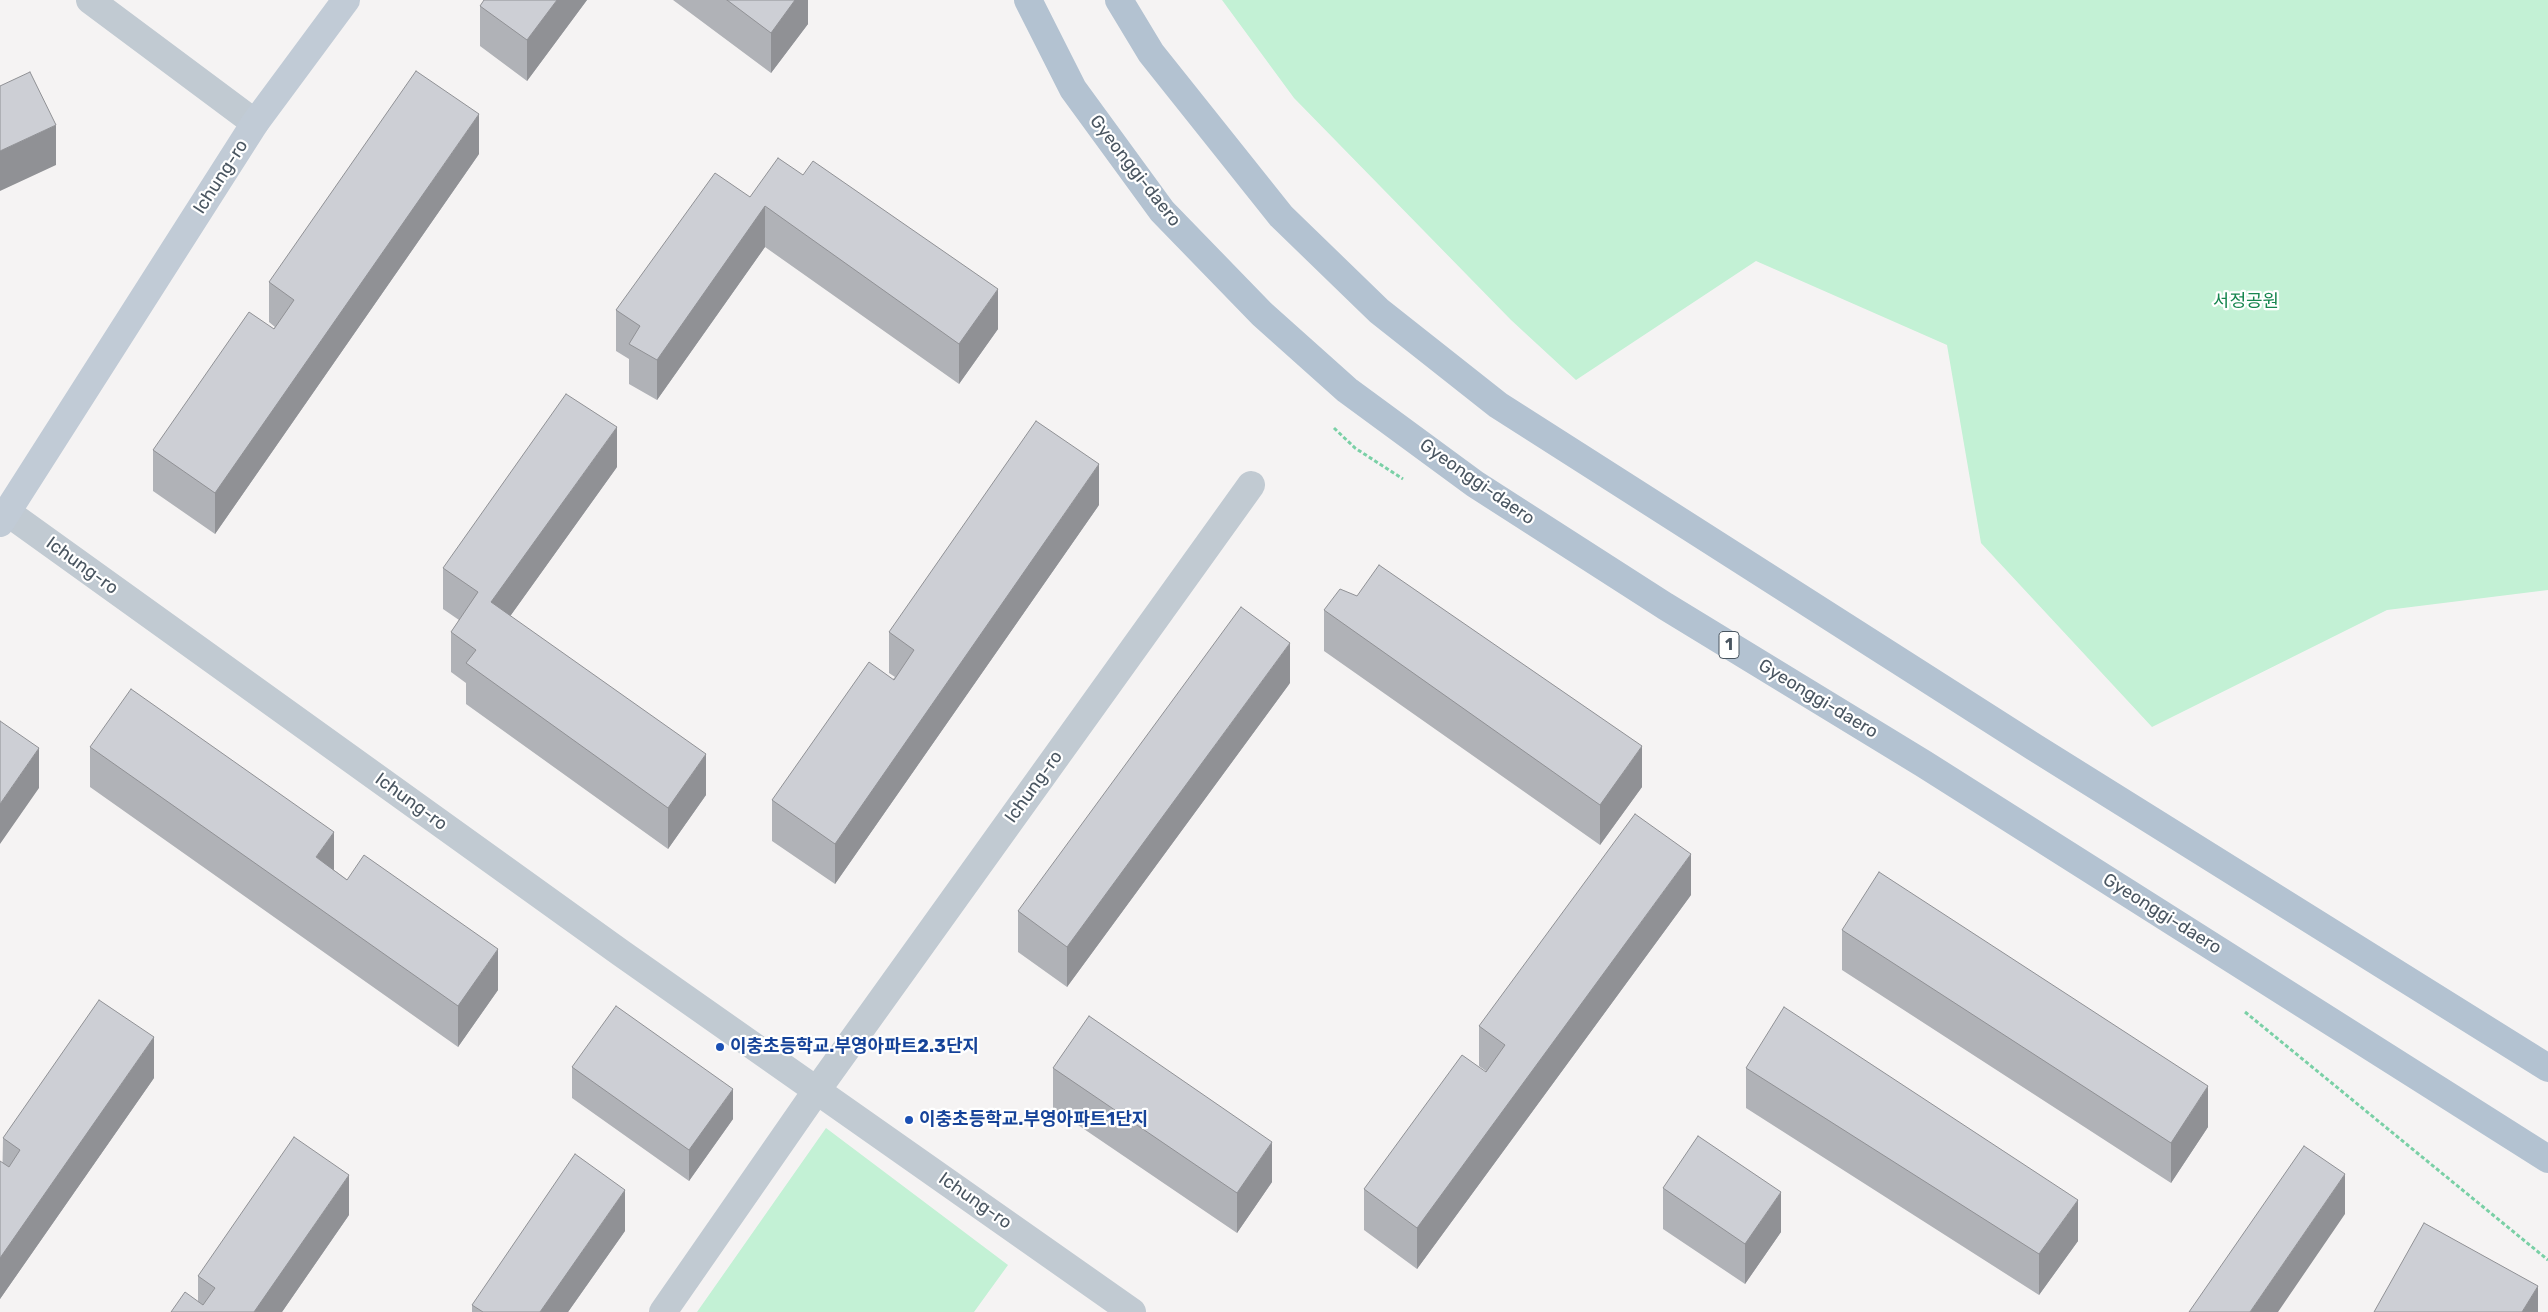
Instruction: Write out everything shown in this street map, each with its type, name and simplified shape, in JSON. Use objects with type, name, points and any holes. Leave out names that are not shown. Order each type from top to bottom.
[{"type":"main road","name":"Gyeonggi-daero","points":[[1028,0],[1073,89],[1162,211],[1262,314],[1347,390],[1475,484],[1665,606],[1924,764],[2548,1160]]},
{"type":"main road","points":[[1119,0],[1151,53],[1281,216],[1380,311],[1498,405],[2050,757],[2548,1068]]},
{"type":"street","points":[[90,0],[255,123]]},
{"type":"street","name":"Ichung-ro","points":[[346,0],[255,123],[4,517],[1132,1312]]},
{"type":"street","name":"Ichung-ro","points":[[663,1312],[817,1090],[1251,485]]},
{"type":"green space","name":"서정공원","points":[[1222,0],[2548,0],[2548,590],[2387,610],[2152,727],[1981,543],[1947,345],[1756,261],[1576,380],[1511,320],[1294,98]]},
{"type":"green space","points":[[826,1128],[1008,1265],[974,1312],[697,1312]]},
{"type":"building","points":[[484,0],[557,0],[527,40],[480,6]]},
{"type":"building","points":[[727,0],[795,0],[771,33]]},
{"type":"building","points":[[416,71],[479,114],[215,493],[153,450],[249,312],[274,329],[294,300],[269,282]]},
{"type":"building","points":[[30,72],[56,125],[0,151],[0,86]]},
{"type":"building","points":[[778,158],[803,175],[813,161],[998,289],[959,344],[765,206],[657,360],[629,344],[640,326],[616,310],[715,173],[750,197]]},
{"type":"building","points":[[566,394],[617,427],[491,602],[706,754],[668,808],[466,663],[476,650],[451,632],[478,592],[443,568]]},
{"type":"building","points":[[1036,421],[1099,464],[835,844],[772,800],[869,662],[894,680],[914,650],[889,632]]},
{"type":"building","points":[[1379,565],[1642,746],[1600,805],[1324,610],[1340,589],[1357,596]]},
{"type":"building","points":[[1241,607],[1290,643],[1067,947],[1018,911]]},
{"type":"building","points":[[131,689],[334,832],[316,857],[347,880],[364,855],[498,949],[458,1006],[90,747]]},
{"type":"building","points":[[0,721],[39,748],[0,804]]},
{"type":"building","points":[[1635,814],[1691,854],[1417,1228],[1364,1189],[1462,1055],[1486,1072],[1505,1045],[1479,1026]]},
{"type":"building","points":[[1879,872],[2208,1086],[2171,1143],[1842,930]]},
{"type":"building","points":[[99,1000],[154,1037],[0,1258],[0,1161],[9,1167],[20,1150],[3,1138]]},
{"type":"building","points":[[616,1006],[733,1089],[689,1150],[572,1067]]},
{"type":"building","points":[[1784,1007],[2078,1200],[2039,1254],[1746,1068]]},
{"type":"building","points":[[1089,1016],[1272,1142],[1237,1193],[1053,1068]]},
{"type":"building","points":[[1698,1136],[1781,1192],[1745,1244],[1663,1188]]},
{"type":"building","points":[[294,1137],[349,1175],[254,1312],[171,1312],[185,1292],[203,1305],[215,1288],[198,1276]]},
{"type":"building","points":[[2304,1146],[2345,1174],[2250,1312],[2189,1312]]},
{"type":"building","points":[[575,1154],[625,1190],[540,1312],[483,1312],[472,1305]]},
{"type":"building","points":[[2424,1223],[2538,1286],[2522,1312],[2374,1312]]},
{"type":"place","name":"이충초등학교.부영아파트2.3단지","points":[[720,1047]]},
{"type":"place","name":"이충초등학교.부영아파트1단지","points":[[909,1120]]}]
